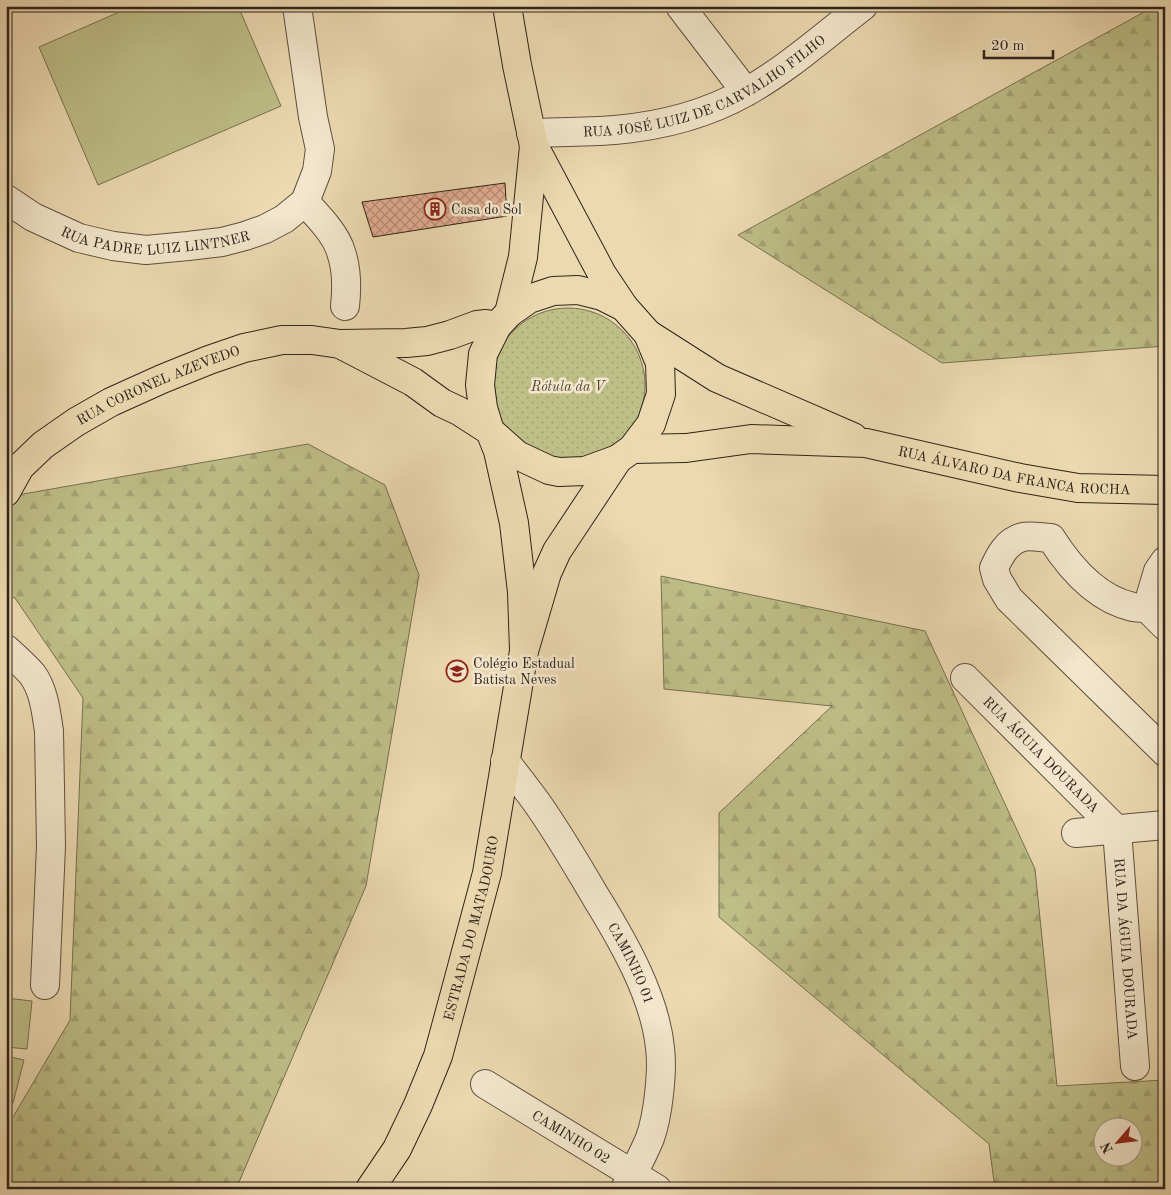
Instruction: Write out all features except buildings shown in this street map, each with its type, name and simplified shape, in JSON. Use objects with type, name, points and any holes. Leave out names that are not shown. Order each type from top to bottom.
[{"type":"main road","points":[[507,6],[533,140],[550,178],[602,274],[624,308],[648,334]]},
{"type":"main road","name":"ESTRADA DO MATADOURO","points":[[524,651],[522,592],[514,524],[498,451],[483,408],[480,385],[484,354],[503,320],[523,257],[533,140]]},
{"type":"main road","points":[[503,320],[530,299],[553,291],[578,290],[602,296],[624,308]]},
{"type":"main road","name":"RUA CORONEL AZEVEDO","points":[[6,492],[13,465],[76,422],[104,406],[209,360],[244,348],[282,340],[312,340],[340,344],[386,344],[427,341],[477,325],[503,320]]},
{"type":"main road","name":"ESTRADA DO MATADOURO","points":[[370,1189],[397,1149],[438,1056],[487,873],[524,651],[547,573],[557,551],[625,454],[651,424],[661,394],[660,363],[648,334]]},
{"type":"main road","name":"RUA ÁLVARO DA FRANCA ROCHA","points":[[648,334],[717,378],[866,443],[1020,478],[1078,488],[1165,490]]},
{"type":"main road","name":"RUA CORONEL AZEVEDO","points":[[340,344],[413,382],[442,403],[459,411],[490,431],[517,455],[549,470],[559,472],[585,471],[625,454]]},
{"type":"main road","name":"RUA ÁLVARO DA FRANCA ROCHA","points":[[625,454],[751,439],[866,443]]},
{"type":"street","points":[[297,6],[313,117],[320,149],[317,170],[305,202],[322,220],[341,251],[346,278],[346,306]]},
{"type":"street","points":[[680,6],[746,92]]},
{"type":"street","name":"RUA JOSÉ LUIZ DE CARVALHO FILHO","points":[[533,140],[661,123],[692,115],[722,104],[746,92],[784,68],[858,8]]},
{"type":"street","name":"RUA PADRE LUIZ LINTNER","points":[[6,199],[33,217],[79,238],[113,246],[146,250],[222,242],[245,236],[265,229],[284,219],[305,202]]},
{"type":"street","points":[[1165,561],[1158,571],[1159,613],[1133,607],[1108,597],[1084,580],[1062,555],[1051,538],[1024,536],[1002,551],[994,568],[1009,600],[1165,752]]},
{"type":"street","points":[[6,649],[33,676],[41,691],[49,731],[51,846],[45,985]]},
{"type":"street","name":"RUA ÁGUIA DOURADA","points":[[965,678],[1118,830]]},
{"type":"street","name":"CAMINHO 01","points":[[505,761],[538,804],[566,846],[628,954],[650,1001],[660,1050],[658,1102],[650,1136],[629,1181]]},
{"type":"street","points":[[1076,834],[1165,825]]},
{"type":"street","name":"RUA DA ÁGUIA DOURADA","points":[[1118,830],[1135,1066]]},
{"type":"street","name":"CAMINHO 02","points":[[485,1084],[629,1181],[657,1189]]},
{"type":"green space","points":[[133,6],[238,6],[281,106],[98,185],[39,47]]},
{"type":"green space","points":[[1155,6],[1165,6],[1165,346],[942,363],[738,235]]},
{"type":"green space","name":"Rótula da V","points":[[568,308],[597,314],[611,321],[622,331],[632,342],[639,356],[645,385],[639,414],[632,428],[622,439],[611,449],[597,456],[568,462],[539,456],[525,449],[514,439],[504,428],[497,414],[491,385],[497,356],[504,342],[514,331],[525,321],[539,314]]},
{"type":"green space","points":[[308,444],[385,485],[419,575],[366,886],[236,1189],[6,1189],[6,1121],[13,1117],[70,1020],[83,698],[15,598],[6,595],[6,497]]},
{"type":"green space","points":[[661,576],[925,631],[1035,869],[1057,1086],[1165,1080],[1165,1189],[995,1189],[989,1144],[719,917],[719,813],[832,706],[664,689]]},
{"type":"green space","points":[[6,998],[32,1001],[27,1049],[6,1047]]},
{"type":"green space","points":[[6,1056],[24,1060],[13,1103],[6,1102]]},
{"type":"place","name":"Casa do Sol","points":[[435,209]]},
{"type":"place","name":"Colégio Estadual Batista Neves","points":[[457,671]]}]
